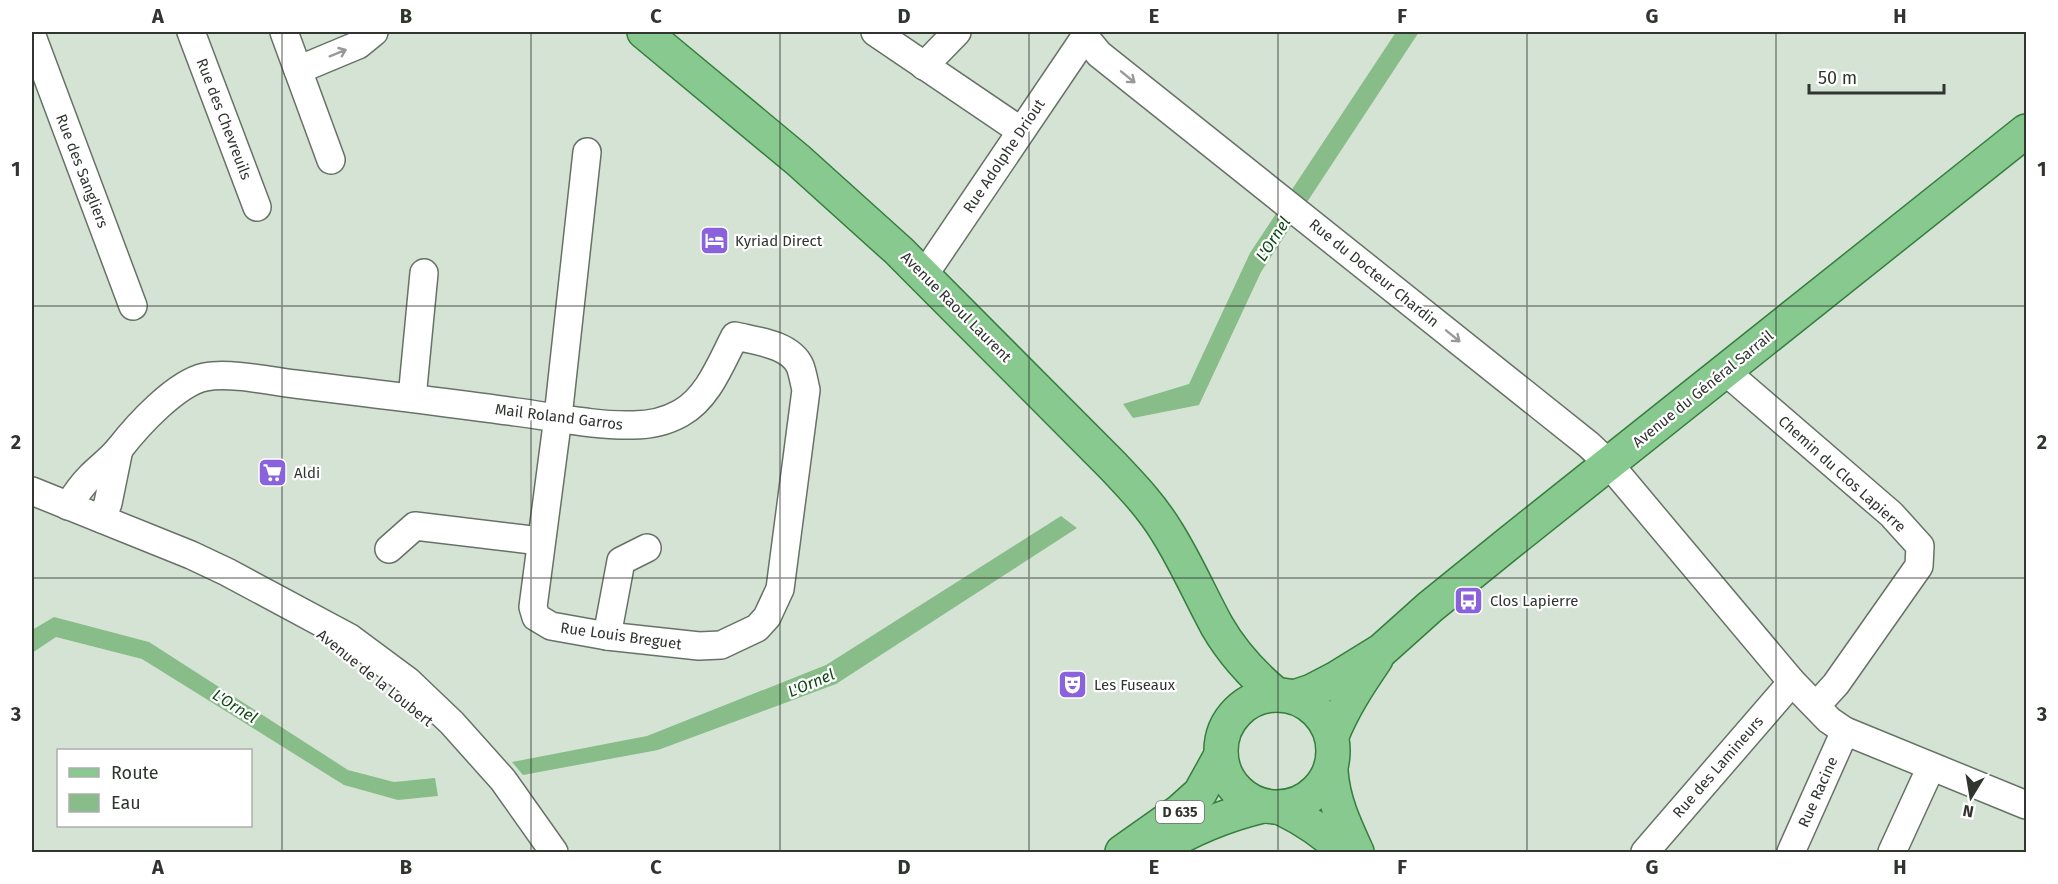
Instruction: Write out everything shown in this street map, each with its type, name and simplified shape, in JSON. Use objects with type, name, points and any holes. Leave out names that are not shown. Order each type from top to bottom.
[{"type":"main road","name":"Avenue Raoul Laurent","points":[[644,32],[798,160],[924,275],[1140,496],[1167,532],[1218,628],[1261,681],[1285,696]]},
{"type":"main road","name":"Avenue du Général Sarrail","points":[[1285,696],[1312,691],[1382,650],[1430,607],[2026,131]]},
{"type":"main road","name":"Avenue Raoul Laurent","points":[[1218,628],[1228,672],[1232,718]]},
{"type":"main road","name":"Avenue du Général Sarrail","points":[[1332,736],[1351,697],[1382,650]]},
{"type":"main road","points":[[1272,807],[1294,805],[1311,796],[1325,783],[1330,771],[1334,748],[1332,736],[1318,712],[1306,703],[1285,696],[1264,696],[1241,708],[1232,718],[1221,742],[1221,755],[1227,778],[1242,796],[1272,807],[1305,819],[1345,852]]},
{"type":"main road","name":"D 635","points":[[1122,852],[1180,811],[1200,793],[1221,755]]},
{"type":"main road","points":[[1330,771],[1332,790],[1357,852]]},
{"type":"main road","name":"D 635","points":[[1153,852],[1181,835],[1220,818],[1272,807]]},
{"type":"street","name":"Rue des Chevreuils","points":[[191,32],[257,207]]},
{"type":"street","points":[[284,32],[331,160]]},
{"type":"street","points":[[298,70],[357,45],[374,32]]},
{"type":"street","points":[[875,32],[1021,131]]},
{"type":"street","points":[[924,66],[957,32]]},
{"type":"street","name":"Rue Adolphe Driout","points":[[924,275],[1085,34]]},
{"type":"street","name":"Rue du Docteur Chardin","points":[[1085,34],[1099,54],[1589,445],[1609,464]]},
{"type":"street","name":"Rue des Sangliers","points":[[32,36],[133,306]]},
{"type":"street","name":"Rue Louis Breguet","points":[[587,152],[558,417],[540,541],[533,607],[536,617],[551,626],[607,636],[699,646],[721,645],[757,628],[767,617],[780,589],[806,390],[799,364],[792,356],[776,346],[735,336]]},
{"type":"street","points":[[412,398],[424,273]]},
{"type":"street","name":"Mail Roland Garros","points":[[68,506],[79,489],[119,449],[135,427],[184,386],[205,377],[248,378],[558,417],[632,425],[649,424],[681,413],[695,403],[709,385],[735,336]]},
{"type":"street","name":"Chemin du Clos Lapierre","points":[[1725,371],[1891,514],[1920,546],[1920,566],[1836,684],[1816,706]]},
{"type":"street","name":"Mail Roland Garros","points":[[102,519],[108,503],[119,449]]},
{"type":"street","points":[[1609,464],[1792,682],[1829,720],[1845,731],[2026,804]]},
{"type":"street","name":"Avenue de la Loubert","points":[[32,491],[191,555],[350,638],[408,681],[452,723],[491,766],[554,852]]},
{"type":"street","points":[[389,549],[415,526],[540,541]]},
{"type":"street","points":[[607,636],[621,561],[647,548]]},
{"type":"street","name":"Avenue de la Loubert","points":[[273,596],[383,680],[436,727],[491,790],[536,852]]},
{"type":"street","name":"Rue des Lamineurs","points":[[1645,852],[1792,682]]},
{"type":"street","name":"Rue Racine","points":[[1791,852],[1845,731]]},
{"type":"street","points":[[1892,852],[1931,767]]},
{"type":"water","name":"L'Ornel","points":[[1396,32],[1419,32],[1261,272],[1199,405],[1133,418],[1123,404],[1189,384],[1250,253]]},
{"type":"water","name":"L'Ornel","points":[[1061,516],[1077,528],[836,684],[658,750],[523,775],[512,762],[647,736],[826,665]]},
{"type":"water","name":"L'Ornel","points":[[54,617],[149,642],[348,770],[394,782],[435,778],[438,796],[398,800],[344,785],[142,659],[56,637],[32,653],[32,630]]},
{"type":"place","name":"Kyriad Direct","points":[[714,241]]},
{"type":"place","name":"Aldi","points":[[273,473]]},
{"type":"place","name":"Clos Lapierre","points":[[1469,601]]},
{"type":"place","name":"Les Fuseaux","points":[[1073,685]]}]
